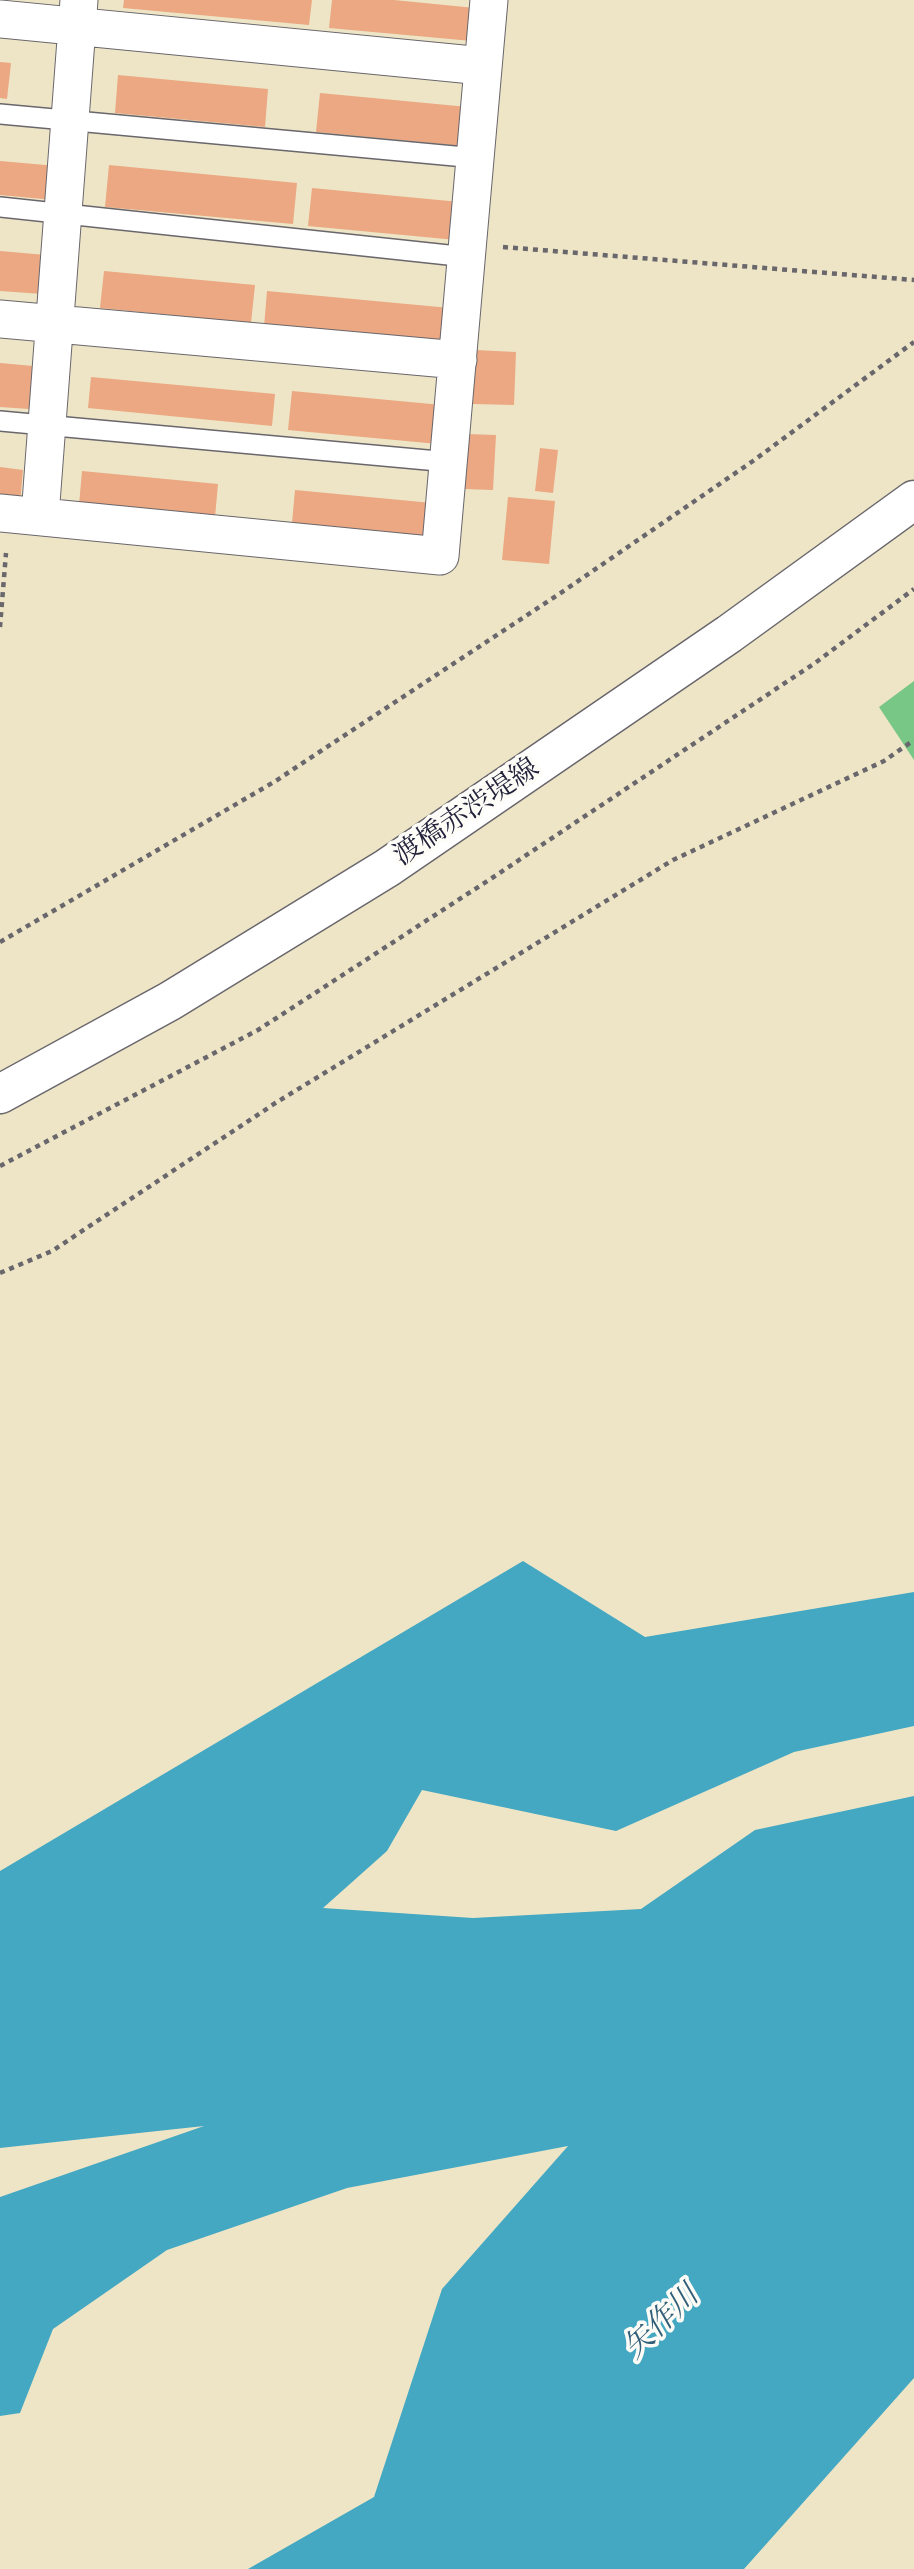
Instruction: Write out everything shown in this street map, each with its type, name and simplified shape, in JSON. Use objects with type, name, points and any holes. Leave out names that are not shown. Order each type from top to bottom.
[{"type":"street","points":[[78,13],[47,425],[16,514],[440,556],[489,0]]},
{"type":"street","points":[[0,19],[78,13],[483,66]]},
{"type":"street","points":[[0,319],[458,360]]},
{"type":"street","name":"渡橋赤渋堤線","points":[[0,1094],[170,1001],[387,868],[729,634],[914,500]]},
{"type":"lane","points":[[0,114],[476,158]]},
{"type":"lane","points":[[0,207],[468,251]]},
{"type":"lane","points":[[0,421],[449,462]]},
{"type":"path","points":[[468,251],[914,280]]},
{"type":"path","points":[[0,942],[297,767],[576,583],[753,461],[914,342]]},
{"type":"path","points":[[0,627],[16,514]]},
{"type":"path","points":[[0,1166],[258,1030],[815,663],[914,589]]},
{"type":"path","points":[[0,1273],[52,1251],[277,1102],[673,860],[884,761],[914,740]]},
{"type":"green space","points":[[914,681],[914,760],[879,707]]},
{"type":"water","name":"矢作川","points":[[523,1561],[645,1637],[914,1592],[914,1726],[794,1752],[616,1831],[422,1790],[387,1851],[323,1908],[473,1918],[641,1909],[755,1830],[914,1796],[914,2378],[744,2569],[248,2569],[374,2497],[442,2289],[568,2146],[347,2188],[167,2250],[53,2329],[20,2413],[0,2416],[0,2197],[204,2126],[0,2148],[0,1871]]},
{"type":"building","points":[[124,0],[312,0],[309,25],[123,8]]},
{"type":"building","points":[[332,0],[394,0],[475,8],[472,41],[329,28]]},
{"type":"building","points":[[0,62],[11,63],[7,99],[0,98]]},
{"type":"building","points":[[118,75],[268,89],[265,127],[115,113]]},
{"type":"building","points":[[320,93],[468,107],[464,146],[316,132]]},
{"type":"building","points":[[0,161],[57,166],[54,200],[0,195]]},
{"type":"building","points":[[109,165],[297,183],[293,224],[105,207]]},
{"type":"building","points":[[312,188],[460,202],[456,240],[308,226]]},
{"type":"building","points":[[0,251],[46,255],[42,294],[0,291]]},
{"type":"building","points":[[104,271],[255,285],[251,323],[100,308]]},
{"type":"building","points":[[267,291],[450,308],[447,344],[264,327]]},
{"type":"building","points":[[475,350],[516,352],[514,405],[473,404]]},
{"type":"building","points":[[0,363],[33,366],[29,409],[0,407]]},
{"type":"building","points":[[91,377],[275,394],[272,426],[88,408]]},
{"type":"building","points":[[292,391],[442,405],[438,444],[288,430]]},
{"type":"building","points":[[466,434],[496,435],[493,490],[464,489]]},
{"type":"building","points":[[540,448],[558,450],[553,493],[535,491]]},
{"type":"building","points":[[0,467],[23,470],[20,503],[0,501]]},
{"type":"building","points":[[82,471],[218,484],[215,517],[79,505]]},
{"type":"building","points":[[295,490],[432,503],[429,536],[292,523]]},
{"type":"building","points":[[508,497],[555,501],[549,564],[502,560]]}]
